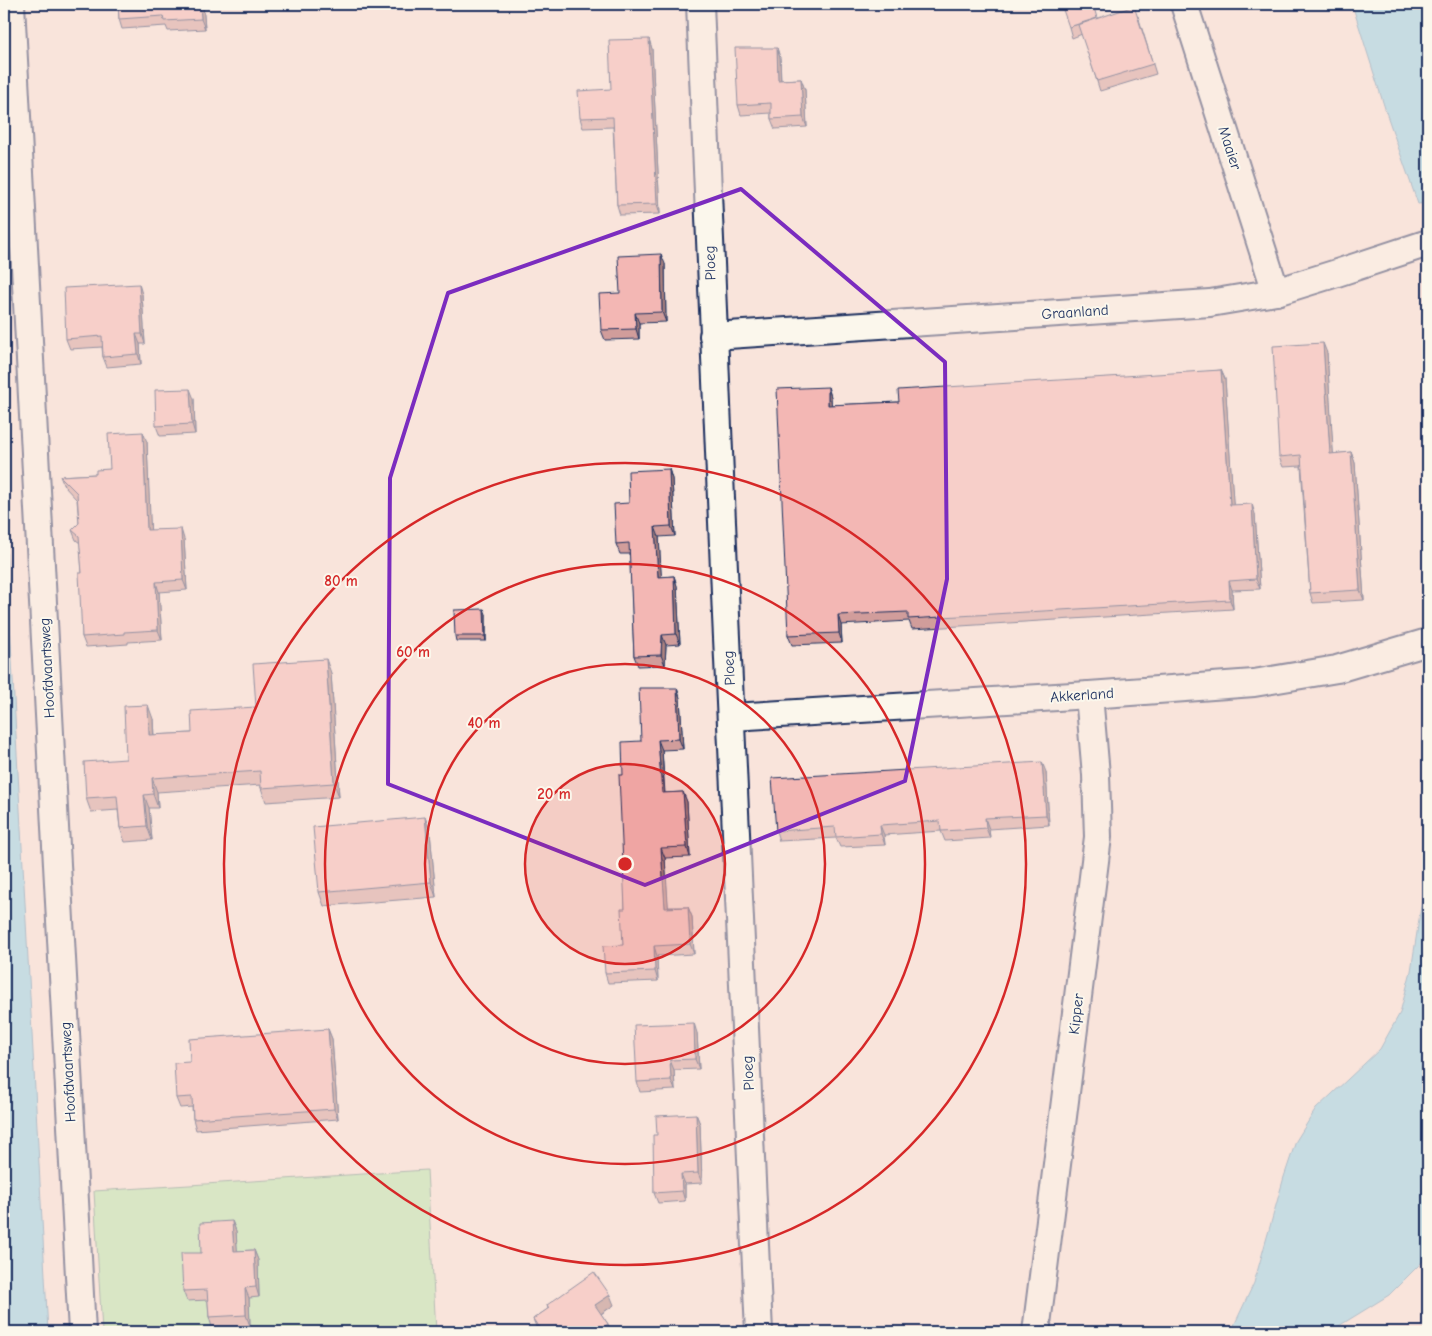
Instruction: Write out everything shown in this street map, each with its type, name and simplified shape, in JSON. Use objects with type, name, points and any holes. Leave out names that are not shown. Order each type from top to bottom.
[{"type":"street","name":"Hoofdvaartsweg","points":[[12,4],[82,1332]]},
{"type":"street","name":"Ploeg","points":[[700,4],[713,336],[760,1332]]},
{"type":"street","name":"Maaier","points":[[1184,4],[1276,292]]},
{"type":"street","name":"Graanland","points":[[713,336],[1210,303],[1276,292],[1428,243]]},
{"type":"street","name":"Akkerland","points":[[732,717],[1090,695],[1254,682],[1338,668],[1428,642]]},
{"type":"street","name":"Kipper","points":[[1036,1332],[1098,837],[1090,695]]},
{"type":"highlighted area","points":[[741,189],[945,362],[947,579],[905,781],[645,885],[388,784],[390,478],[448,293]]},
{"type":"green space","points":[[427,1170],[436,1332],[102,1332],[94,1191]]},
{"type":"water","points":[[1352,4],[1428,4],[1428,203],[1418,204],[1388,118]]},
{"type":"water","points":[[4,511],[48,1332],[4,1332]]},
{"type":"water","points":[[1428,861],[1428,1256],[1389,1295],[1329,1332],[1231,1332],[1254,1283],[1296,1141],[1316,1109],[1380,1049],[1400,1013],[1411,971]]},
{"type":"building","points":[[118,4],[200,4],[201,19],[164,21],[163,16],[119,19]]},
{"type":"building","points":[[1061,4],[1093,4],[1097,18],[1069,27]]},
{"type":"building","points":[[1134,6],[1153,64],[1097,81],[1078,25]]},
{"type":"building","points":[[649,39],[657,204],[617,205],[613,117],[580,118],[578,91],[611,89],[609,40]]},
{"type":"building","points":[[735,48],[777,48],[778,80],[801,79],[803,117],[771,119],[771,103],[738,105]]},
{"type":"building","points":[[661,254],[662,312],[635,313],[636,329],[601,330],[599,294],[620,293],[618,256]]},
{"type":"building","points":[[139,284],[142,334],[136,334],[138,354],[103,357],[102,336],[66,339],[64,288]]},
{"type":"building","points":[[1323,343],[1330,454],[1351,452],[1360,590],[1310,593],[1301,455],[1279,457],[1273,346]]},
{"type":"building","points":[[1221,370],[1230,505],[1252,504],[1256,579],[1229,581],[1230,600],[908,619],[908,612],[838,615],[839,633],[788,635],[777,389],[828,387],[828,405],[899,402],[898,390]]},
{"type":"building","points":[[190,389],[192,424],[156,426],[155,390]]},
{"type":"building","points":[[143,432],[147,530],[181,529],[183,580],[156,582],[158,630],[82,637],[79,573],[82,573],[79,536],[72,530],[79,523],[77,493],[60,476],[96,474],[96,470],[110,469],[108,434]]},
{"type":"building","points":[[669,469],[671,526],[655,527],[658,577],[674,576],[676,634],[662,635],[661,655],[634,656],[629,543],[616,544],[614,504],[629,503],[628,471]]},
{"type":"building","points":[[484,609],[485,636],[455,636],[454,610]]},
{"type":"building","points":[[326,659],[334,783],[261,788],[260,771],[152,778],[153,794],[144,795],[147,826],[120,828],[117,796],[86,798],[84,762],[126,759],[124,706],[148,705],[149,735],[192,733],[191,711],[256,707],[253,664]]},
{"type":"building","points":[[639,688],[677,688],[679,739],[658,740],[662,793],[683,792],[687,847],[661,848],[665,908],[688,907],[690,944],[654,946],[655,971],[605,973],[603,946],[623,945],[621,909],[625,909],[619,775],[623,775],[622,742],[641,741]]},
{"type":"building","points":[[1042,762],[1046,815],[985,818],[986,828],[961,830],[941,831],[940,821],[880,825],[881,834],[836,837],[835,827],[776,831],[772,778]]},
{"type":"building","points":[[425,817],[431,882],[319,892],[313,827]]},
{"type":"building","points":[[694,1023],[695,1059],[670,1060],[671,1080],[637,1082],[634,1025]]},
{"type":"building","points":[[328,1029],[334,1109],[193,1119],[192,1097],[176,1098],[174,1063],[190,1062],[189,1039]]},
{"type":"building","points":[[696,1114],[698,1173],[681,1174],[682,1191],[654,1193],[653,1135],[657,1135],[656,1116]]},
{"type":"building","points":[[232,1221],[234,1251],[254,1250],[256,1287],[245,1288],[246,1315],[209,1317],[207,1290],[183,1291],[181,1253],[201,1253],[200,1223]]},
{"type":"building","points":[[594,1272],[610,1295],[595,1305],[608,1324],[596,1332],[542,1332],[533,1319],[549,1308],[547,1305]]}]
